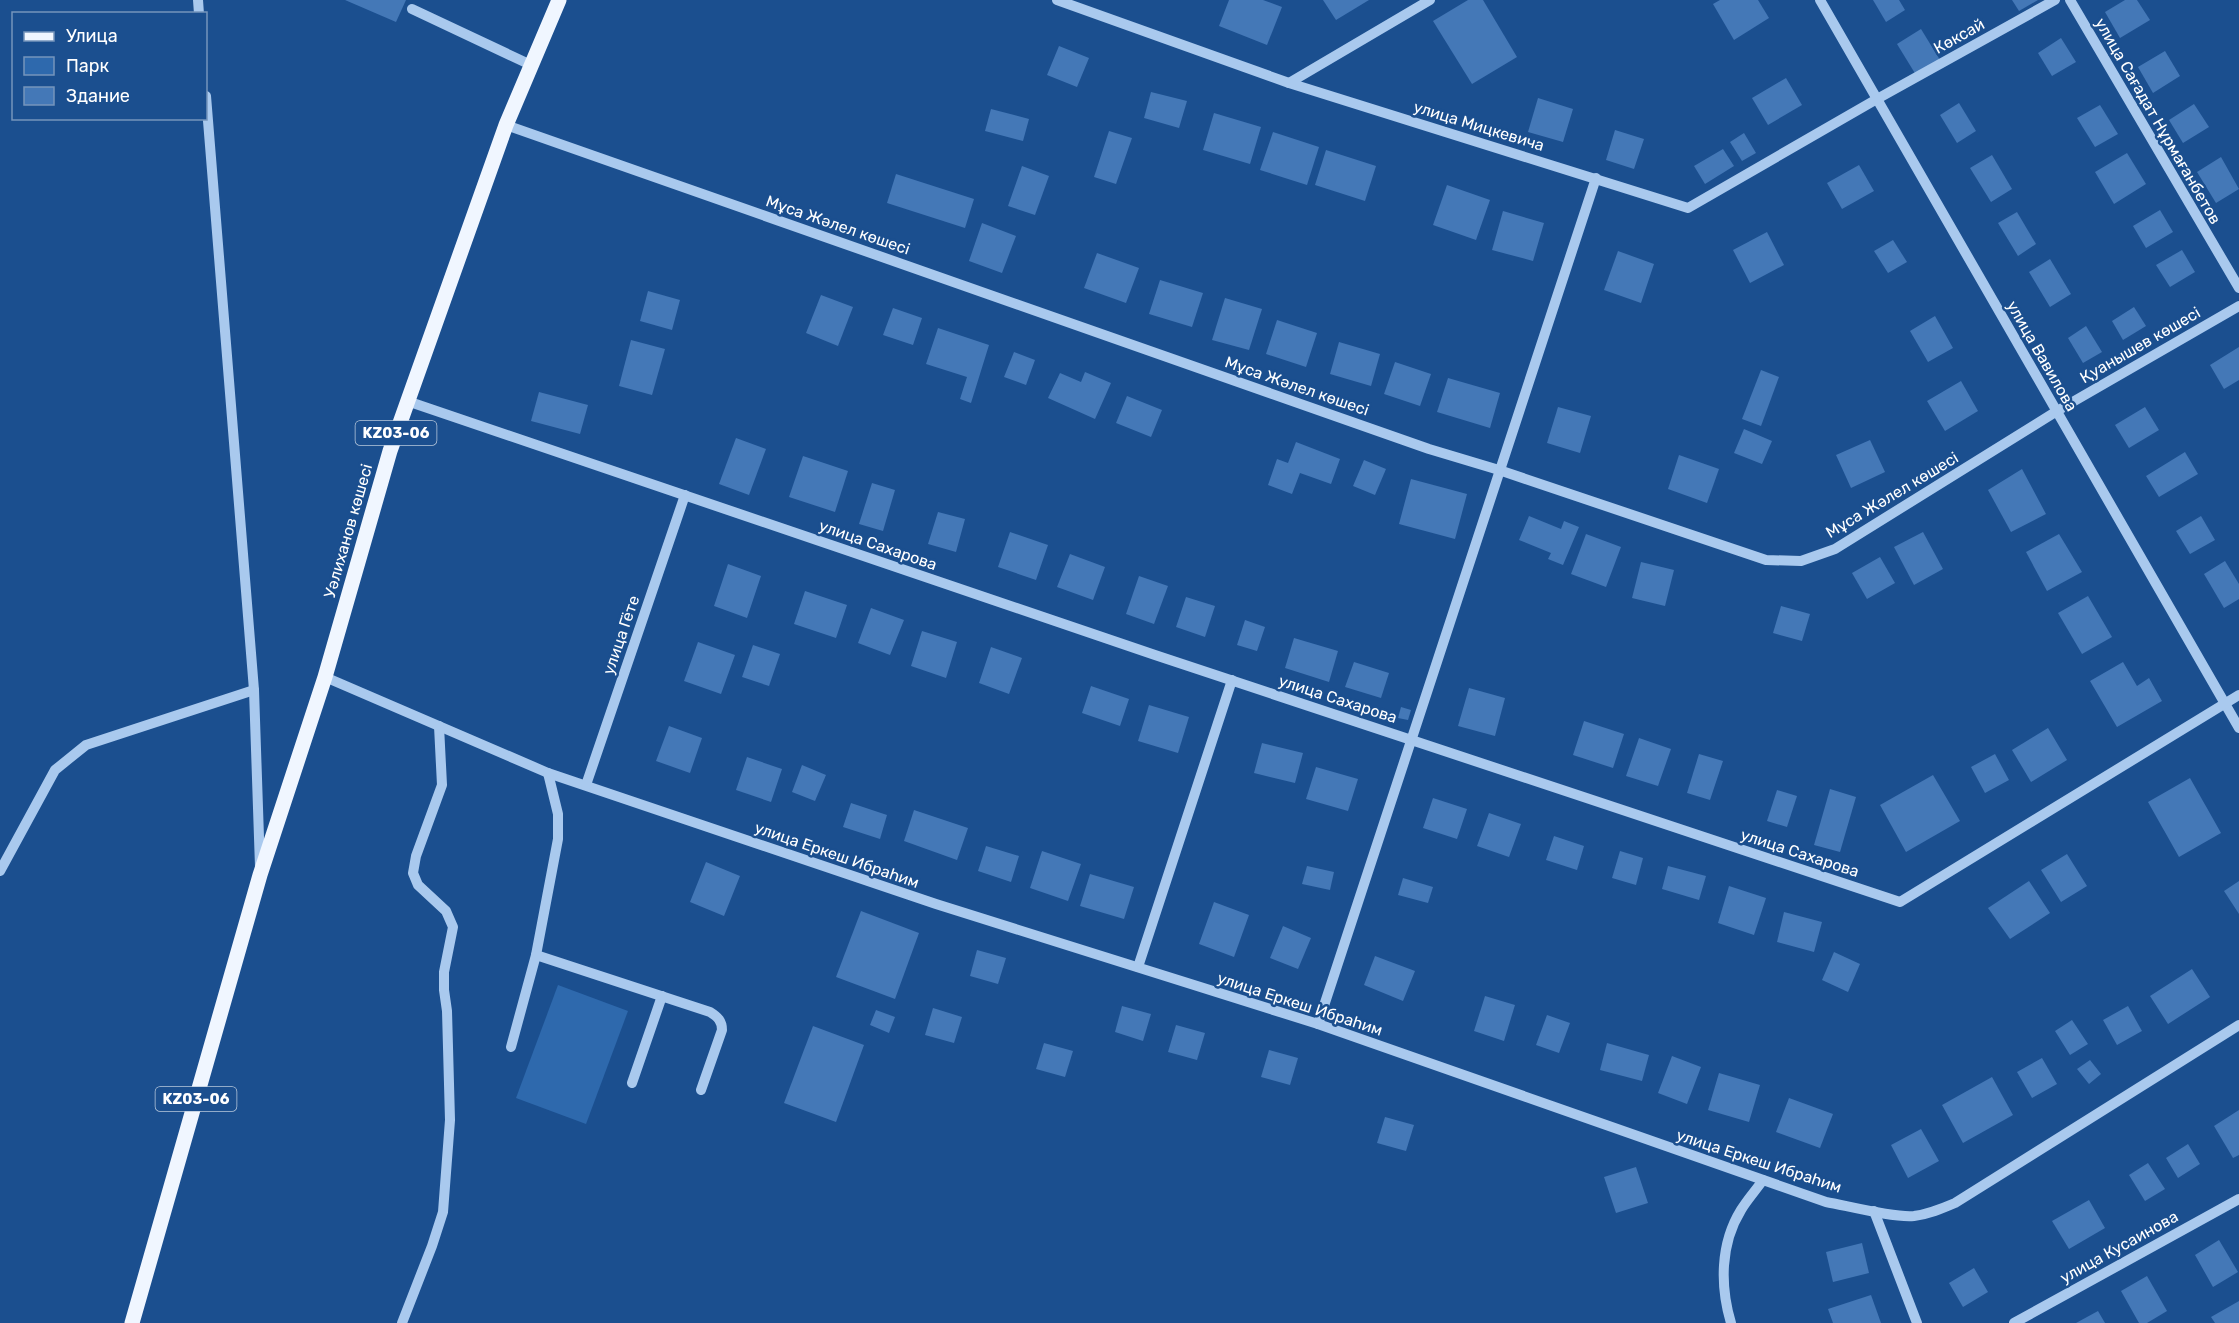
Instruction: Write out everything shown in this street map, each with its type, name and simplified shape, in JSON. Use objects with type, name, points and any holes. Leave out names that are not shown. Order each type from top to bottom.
[{"type":"main road","name":"Уәлиханов көшесі","points":[[260,874],[324,676],[390,451],[407,401],[506,125],[559,0]]},
{"type":"main road","name":"KZ03-06","points":[[132,1323],[260,874]]},
{"type":"street","name":"улица Мицкевича","points":[[1057,0],[1289,83],[1688,208],[1877,99]]},
{"type":"street","points":[[1289,83],[1430,0]]},
{"type":"street","name":"улица Вавилова","points":[[1820,0],[2239,728]]},
{"type":"street","name":"Көксай","points":[[1877,99],[2055,0]]},
{"type":"street","name":"улица Сағадат Нұрмағанбетов","points":[[2070,0],[2239,288]]},
{"type":"street","points":[[412,9],[531,65]]},
{"type":"street","points":[[207,108],[254,690],[260,874]]},
{"type":"street","name":"Мұса Жәлел көшесі","points":[[506,125],[1395,437],[1766,560],[1801,561],[1835,549],[2056,411]]},
{"type":"street","points":[[1318,1024],[1414,740],[1499,470],[1596,178]]},
{"type":"street","name":"Қуанышев көшесі","points":[[2056,411],[2239,306]]},
{"type":"street","name":"улица Сахарова","points":[[407,401],[1232,680],[1899,902],[2239,695]]},
{"type":"street","name":"улица Гёте","points":[[586,784],[685,495]]},
{"type":"street","name":"улица Еркеш Ибраһим","points":[[324,676],[548,773],[936,904],[1318,1024],[1826,1202],[1874,1211],[1911,1216],[1932,1212],[1955,1203],[2239,1025]]},
{"type":"street","points":[[1138,967],[1232,680]]},
{"type":"street","points":[[0,871],[55,770],[86,745],[254,690]]},
{"type":"street","points":[[402,1323],[443,1212],[449,1131],[444,972],[453,927],[446,911],[418,885],[413,873],[416,856],[442,785],[439,726]]},
{"type":"street","points":[[511,1047],[536,955],[558,839],[558,814],[548,773]]},
{"type":"street","points":[[536,955],[710,1012],[722,1023],[722,1030],[701,1090]]},
{"type":"street","points":[[632,1083],[662,996]]},
{"type":"street","points":[[1731,1323],[1722,1279],[1727,1244],[1740,1212],[1763,1180]]},
{"type":"street","name":"улица Кусаинова","points":[[2014,1323],[2239,1199]]},
{"type":"street","points":[[1874,1211],[1917,1323]]},
{"type":"green space","points":[[558,985],[628,1011],[586,1124],[516,1098]]},
{"type":"building","points":[[345,0],[406,0],[396,22]]},
{"type":"building","points":[[1229,0],[1263,0],[1282,7],[1267,45],[1219,26]]},
{"type":"building","points":[[1323,0],[1369,0],[1336,20]]},
{"type":"building","points":[[1468,0],[1483,0],[1517,57],[1472,84],[1433,21]]},
{"type":"building","points":[[1720,0],[1758,0],[1769,18],[1734,40],[1713,4]]},
{"type":"building","points":[[1873,0],[1899,0],[1905,10],[1886,22]]},
{"type":"building","points":[[2012,0],[2038,0],[2019,11]]},
{"type":"building","points":[[2125,0],[2137,0],[2150,20],[2120,38],[2105,12]]},
{"type":"building","points":[[1921,29],[1940,60],[1916,75],[1897,44]]},
{"type":"building","points":[[2061,38],[2076,62],[2052,76],[2038,53]]},
{"type":"building","points":[[1059,46],[1089,58],[1077,87],[1047,75]]},
{"type":"building","points":[[2165,51],[2180,76],[2153,93],[2138,67]]},
{"type":"building","points":[[1786,78],[1802,105],[1768,125],[1752,98]]},
{"type":"building","points":[[1151,92],[1187,101],[1179,128],[1144,118]]},
{"type":"building","points":[[1538,98],[1573,109],[1563,142],[1528,132]]},
{"type":"building","points":[[1959,103],[1976,131],[1957,143],[1940,115]]},
{"type":"building","points":[[2194,104],[2209,127],[2183,143],[2169,120]]},
{"type":"building","points":[[2100,105],[2118,134],[2095,147],[2077,118]]},
{"type":"building","points":[[991,109],[1029,119],[1023,141],[985,131]]},
{"type":"building","points":[[1214,113],[1261,127],[1250,164],[1203,150]]},
{"type":"building","points":[[1615,130],[1644,139],[1634,169],[1606,160]]},
{"type":"building","points":[[1109,131],[1132,138],[1116,184],[1094,177]]},
{"type":"building","points":[[1273,132],[1319,147],[1307,185],[1260,170]]},
{"type":"building","points":[[1744,133],[1756,153],[1742,161],[1730,142]]},
{"type":"building","points":[[1723,149],[1734,166],[1705,184],[1694,166]]},
{"type":"building","points":[[1326,150],[1376,166],[1365,201],[1315,185]]},
{"type":"building","points":[[2127,153],[2146,184],[2114,204],[2095,172]]},
{"type":"building","points":[[1992,155],[2012,189],[1991,202],[1970,168]]},
{"type":"building","points":[[2221,157],[2239,189],[2216,203],[2197,172]]},
{"type":"building","points":[[1859,165],[1874,191],[1842,209],[1827,183]]},
{"type":"building","points":[[1022,166],[1049,176],[1035,215],[1008,206]]},
{"type":"building","points":[[896,174],[974,199],[965,228],[887,203]]},
{"type":"building","points":[[1447,185],[1490,200],[1476,240],[1433,225]]},
{"type":"building","points":[[2160,210],[2173,232],[2146,248],[2133,226]]},
{"type":"building","points":[[1503,211],[1544,223],[1533,261],[1492,250]]},
{"type":"building","points":[[2017,212],[2036,244],[2018,256],[1998,223]]},
{"type":"building","points":[[982,223],[1016,236],[1002,273],[969,261]]},
{"type":"building","points":[[1767,232],[1784,265],[1750,283],[1733,250]]},
{"type":"building","points":[[1893,240],[1907,262],[1888,273],[1874,251]]},
{"type":"building","points":[[2182,250],[2195,272],[2170,287],[2156,265]]},
{"type":"building","points":[[1618,251],[1654,264],[1641,303],[1604,290]]},
{"type":"building","points":[[1097,253],[1139,268],[1126,303],[1084,288]]},
{"type":"building","points":[[2050,259],[2071,294],[2050,307],[2029,272]]},
{"type":"building","points":[[1160,280],[1203,293],[1192,327],[1149,314]]},
{"type":"building","points":[[648,291],[680,300],[672,330],[640,321]]},
{"type":"building","points":[[821,295],[853,307],[838,346],[806,333]]},
{"type":"building","points":[[1225,298],[1262,309],[1249,350],[1212,340]]},
{"type":"building","points":[[2134,307],[2146,326],[2123,340],[2112,321]]},
{"type":"building","points":[[893,308],[922,318],[913,345],[883,335]]},
{"type":"building","points":[[1935,316],[1953,348],[1928,362],[1910,331]]},
{"type":"building","points":[[1277,320],[1317,333],[1306,367],[1266,354]]},
{"type":"building","points":[[2086,326],[2102,352],[2083,363],[2068,338]]},
{"type":"building","points":[[938,328],[989,345],[971,403],[960,399],[967,377],[926,364]]},
{"type":"building","points":[[631,340],[665,349],[652,395],[619,386]]},
{"type":"building","points":[[1339,342],[1380,354],[1371,386],[1330,374]]},
{"type":"building","points":[[2239,347],[2239,380],[2224,389],[2210,365]]},
{"type":"building","points":[[1014,352],[1035,360],[1026,385],[1004,377]]},
{"type":"building","points":[[1395,362],[1431,374],[1420,406],[1384,394]]},
{"type":"building","points":[[1761,370],[1779,377],[1761,426],[1742,419]]},
{"type":"building","points":[[1085,372],[1111,383],[1095,419],[1048,398],[1060,373],[1081,382]]},
{"type":"building","points":[[1448,378],[1500,393],[1490,428],[1437,412]]},
{"type":"building","points":[[1961,381],[1978,411],[1945,431],[1927,401]]},
{"type":"building","points":[[539,392],[588,405],[580,434],[531,421]]},
{"type":"building","points":[[1127,396],[1162,410],[1151,437],[1116,423]]},
{"type":"building","points":[[1558,407],[1591,416],[1580,453],[1547,443]]},
{"type":"building","points":[[2145,407],[2159,430],[2129,448],[2115,425]]},
{"type":"building","points":[[1744,429],[1772,441],[1762,464],[1734,453]]},
{"type":"building","points":[[736,438],[766,449],[749,495],[719,484]]},
{"type":"building","points":[[1870,440],[1885,472],[1851,488],[1836,455]]},
{"type":"building","points":[[1296,442],[1340,459],[1331,484],[1300,473],[1292,494],[1268,485],[1277,459],[1288,463]]},
{"type":"building","points":[[2185,452],[2198,474],[2159,497],[2146,476]]},
{"type":"building","points":[[1679,455],[1719,469],[1707,503],[1668,489]]},
{"type":"building","points":[[803,456],[848,471],[835,512],[789,497]]},
{"type":"building","points":[[1364,460],[1386,469],[1375,495],[1353,486]]},
{"type":"building","points":[[2022,469],[2046,514],[2011,532],[1988,490]]},
{"type":"building","points":[[1411,479],[1467,494],[1455,539],[1399,524]]},
{"type":"building","points":[[872,483],[895,490],[883,531],[859,524]]},
{"type":"building","points":[[938,512],[965,519],[956,552],[928,544]]},
{"type":"building","points":[[1529,516],[1561,529],[1564,521],[1579,527],[1563,565],[1548,559],[1551,553],[1519,540]]},
{"type":"building","points":[[2201,516],[2215,540],[2190,554],[2176,531]]},
{"type":"building","points":[[1010,532],[1048,545],[1036,580],[998,567]]},
{"type":"building","points":[[1923,532],[1943,569],[1914,585],[1894,547]]},
{"type":"building","points":[[1586,534],[1621,547],[1606,587],[1571,574]]},
{"type":"building","points":[[2059,534],[2082,572],[2047,591],[2026,552]]},
{"type":"building","points":[[1070,554],[1105,567],[1093,600],[1057,587]]},
{"type":"building","points":[[1880,557],[1895,583],[1867,599],[1852,573]]},
{"type":"building","points":[[2225,561],[2239,584],[2239,599],[2224,608],[2204,574]]},
{"type":"building","points":[[1641,562],[1674,570],[1665,606],[1632,598]]},
{"type":"building","points":[[728,564],[761,576],[747,618],[714,606]]},
{"type":"building","points":[[1139,576],[1168,586],[1154,624],[1126,614]]},
{"type":"building","points":[[805,591],[847,605],[836,638],[794,624]]},
{"type":"building","points":[[2088,596],[2112,637],[2082,654],[2058,613]]},
{"type":"building","points":[[1186,597],[1215,606],[1205,637],[1176,627]]},
{"type":"building","points":[[1781,606],[1810,614],[1802,641],[1773,633]]},
{"type":"building","points":[[871,608],[904,620],[890,655],[858,643]]},
{"type":"building","points":[[1245,620],[1265,627],[1257,651],[1237,645]]},
{"type":"building","points":[[922,631],[957,642],[946,678],[911,666]]},
{"type":"building","points":[[1294,638],[1338,651],[1329,682],[1285,668]]},
{"type":"building","points":[[698,642],[735,655],[721,694],[684,681]]},
{"type":"building","points":[[753,645],[780,654],[769,686],[742,677]]},
{"type":"building","points":[[991,647],[1022,658],[1009,694],[979,683]]},
{"type":"building","points":[[1354,662],[1389,673],[1381,698],[1345,687]]},
{"type":"building","points":[[2123,662],[2137,686],[2149,678],[2162,701],[2117,727],[2090,681]]},
{"type":"building","points":[[1091,686],[1129,699],[1120,726],[1082,713]]},
{"type":"building","points":[[1469,688],[1505,698],[1495,736],[1458,726]]},
{"type":"building","points":[[1149,705],[1189,717],[1178,753],[1138,741]]},
{"type":"building","points":[[1401,707],[1411,710],[1408,720],[1398,718]]},
{"type":"building","points":[[1584,721],[1624,734],[1613,768],[1573,755]]},
{"type":"building","points":[[669,726],[702,738],[690,773],[656,761]]},
{"type":"building","points":[[2048,728],[2067,760],[2031,782],[2012,750]]},
{"type":"building","points":[[1639,738],[1671,749],[1658,786],[1626,776]]},
{"type":"building","points":[[1262,743],[1303,753],[1295,783],[1254,773]]},
{"type":"building","points":[[1699,754],[1723,761],[1710,800],[1687,793]]},
{"type":"building","points":[[1995,754],[2009,780],[1985,793],[1971,767]]},
{"type":"building","points":[[747,757],[782,769],[771,802],[736,790]]},
{"type":"building","points":[[802,765],[826,775],[815,801],[792,792]]},
{"type":"building","points":[[1316,767],[1358,779],[1348,811],[1306,799]]},
{"type":"building","points":[[1933,775],[1960,821],[1906,852],[1880,805]]},
{"type":"building","points":[[2190,778],[2221,833],[2179,857],[2148,802]]},
{"type":"building","points":[[1830,789],[1856,797],[1840,852],[1814,845]]},
{"type":"building","points":[[1777,790],[1797,796],[1787,827],[1767,821]]},
{"type":"building","points":[[1433,798],[1467,809],[1457,839],[1423,828]]},
{"type":"building","points":[[851,803],[887,815],[880,839],[843,827]]},
{"type":"building","points":[[914,810],[968,828],[957,860],[904,841]]},
{"type":"building","points":[[1489,813],[1521,824],[1509,857],[1477,846]]},
{"type":"building","points":[[1554,836],[1584,846],[1577,870],[1546,860]]},
{"type":"building","points":[[986,846],[1019,856],[1011,882],[978,871]]},
{"type":"building","points":[[1042,851],[1081,864],[1068,901],[1030,888]]},
{"type":"building","points":[[1620,851],[1643,858],[1636,885],[1612,878]]},
{"type":"building","points":[[2067,854],[2087,886],[2061,902],[2041,870]]},
{"type":"building","points":[[706,862],[740,876],[724,916],[690,902]]},
{"type":"building","points":[[1307,866],[1334,872],[1330,890],[1302,884]]},
{"type":"building","points":[[1668,866],[1706,876],[1699,900],[1662,889]]},
{"type":"building","points":[[1090,874],[1134,887],[1124,919],[1080,906]]},
{"type":"building","points":[[1403,878],[1433,887],[1428,903],[1398,895]]},
{"type":"building","points":[[2029,881],[2050,913],[2010,939],[1988,908]]},
{"type":"building","points":[[2239,881],[2239,914],[2224,891]]},
{"type":"building","points":[[1729,886],[1766,898],[1754,935],[1718,923]]},
{"type":"building","points":[[1214,902],[1249,915],[1234,957],[1199,944]]},
{"type":"building","points":[[861,911],[919,933],[895,999],[836,977]]},
{"type":"building","points":[[1784,912],[1822,922],[1814,952],[1777,942]]},
{"type":"building","points":[[1283,926],[1311,938],[1298,969],[1270,958]]},
{"type":"building","points":[[977,950],[1006,958],[998,984],[970,976]]},
{"type":"building","points":[[1834,952],[1860,964],[1848,992],[1822,980]]},
{"type":"building","points":[[1375,956],[1415,971],[1403,1001],[1364,985]]},
{"type":"building","points":[[2192,969],[2210,997],[2168,1024],[2150,996]]},
{"type":"building","points":[[1485,996],[1515,1005],[1504,1041],[1474,1031]]},
{"type":"building","points":[[1122,1006],[1151,1014],[1143,1041],[1115,1032]]},
{"type":"building","points":[[2128,1006],[2142,1031],[2117,1045],[2103,1020]]},
{"type":"building","points":[[933,1008],[962,1017],[954,1043],[925,1035]]},
{"type":"building","points":[[876,1010],[895,1017],[889,1033],[870,1025]]},
{"type":"building","points":[[1547,1015],[1570,1023],[1559,1053],[1536,1045]]},
{"type":"building","points":[[2072,1020],[2088,1044],[2070,1055],[2055,1031]]},
{"type":"building","points":[[1176,1025],[1205,1033],[1197,1060],[1168,1052]]},
{"type":"building","points":[[813,1026],[864,1045],[836,1122],[784,1103]]},
{"type":"building","points":[[1044,1043],[1073,1051],[1065,1077],[1036,1069]]},
{"type":"building","points":[[1607,1043],[1649,1055],[1642,1081],[1600,1070]]},
{"type":"building","points":[[1269,1050],[1298,1058],[1290,1085],[1261,1077]]},
{"type":"building","points":[[1672,1056],[1701,1067],[1687,1104],[1658,1093]]},
{"type":"building","points":[[2042,1058],[2057,1084],[2032,1098],[2017,1072]]},
{"type":"building","points":[[2090,1060],[2101,1074],[2089,1084],[2077,1069]]},
{"type":"building","points":[[1719,1073],[1760,1085],[1749,1122],[1708,1110]]},
{"type":"building","points":[[1992,1077],[2013,1115],[1963,1143],[1942,1105]]},
{"type":"building","points":[[1789,1098],[1833,1114],[1820,1148],[1776,1132]]},
{"type":"building","points":[[2239,1110],[2239,1155],[2233,1158],[2214,1126]]},
{"type":"building","points":[[1385,1117],[1414,1125],[1406,1151],[1377,1143]]},
{"type":"building","points":[[1921,1129],[1939,1161],[1908,1178],[1891,1145]]},
{"type":"building","points":[[2188,1144],[2200,1164],[2178,1178],[2166,1158]]},
{"type":"building","points":[[2148,1163],[2165,1189],[2145,1201],[2129,1175]]},
{"type":"building","points":[[1636,1167],[1648,1203],[1616,1213],[1604,1177]]},
{"type":"building","points":[[2089,1200],[2105,1228],[2069,1249],[2052,1221]]},
{"type":"building","points":[[2219,1240],[2238,1272],[2213,1287],[2195,1255]]},
{"type":"building","points":[[1862,1243],[1869,1273],[1833,1282],[1826,1252]]},
{"type":"building","points":[[1974,1268],[1988,1292],[1963,1307],[1949,1283]]},
{"type":"building","points":[[2147,1276],[2167,1311],[2147,1323],[2139,1323],[2121,1291]]},
{"type":"building","points":[[1871,1295],[1881,1323],[1833,1323],[1828,1309]]},
{"type":"building","points":[[2239,1301],[2239,1323],[2215,1323],[2211,1317]]},
{"type":"building","points":[[2098,1311],[2105,1323],[2076,1323]]}]
